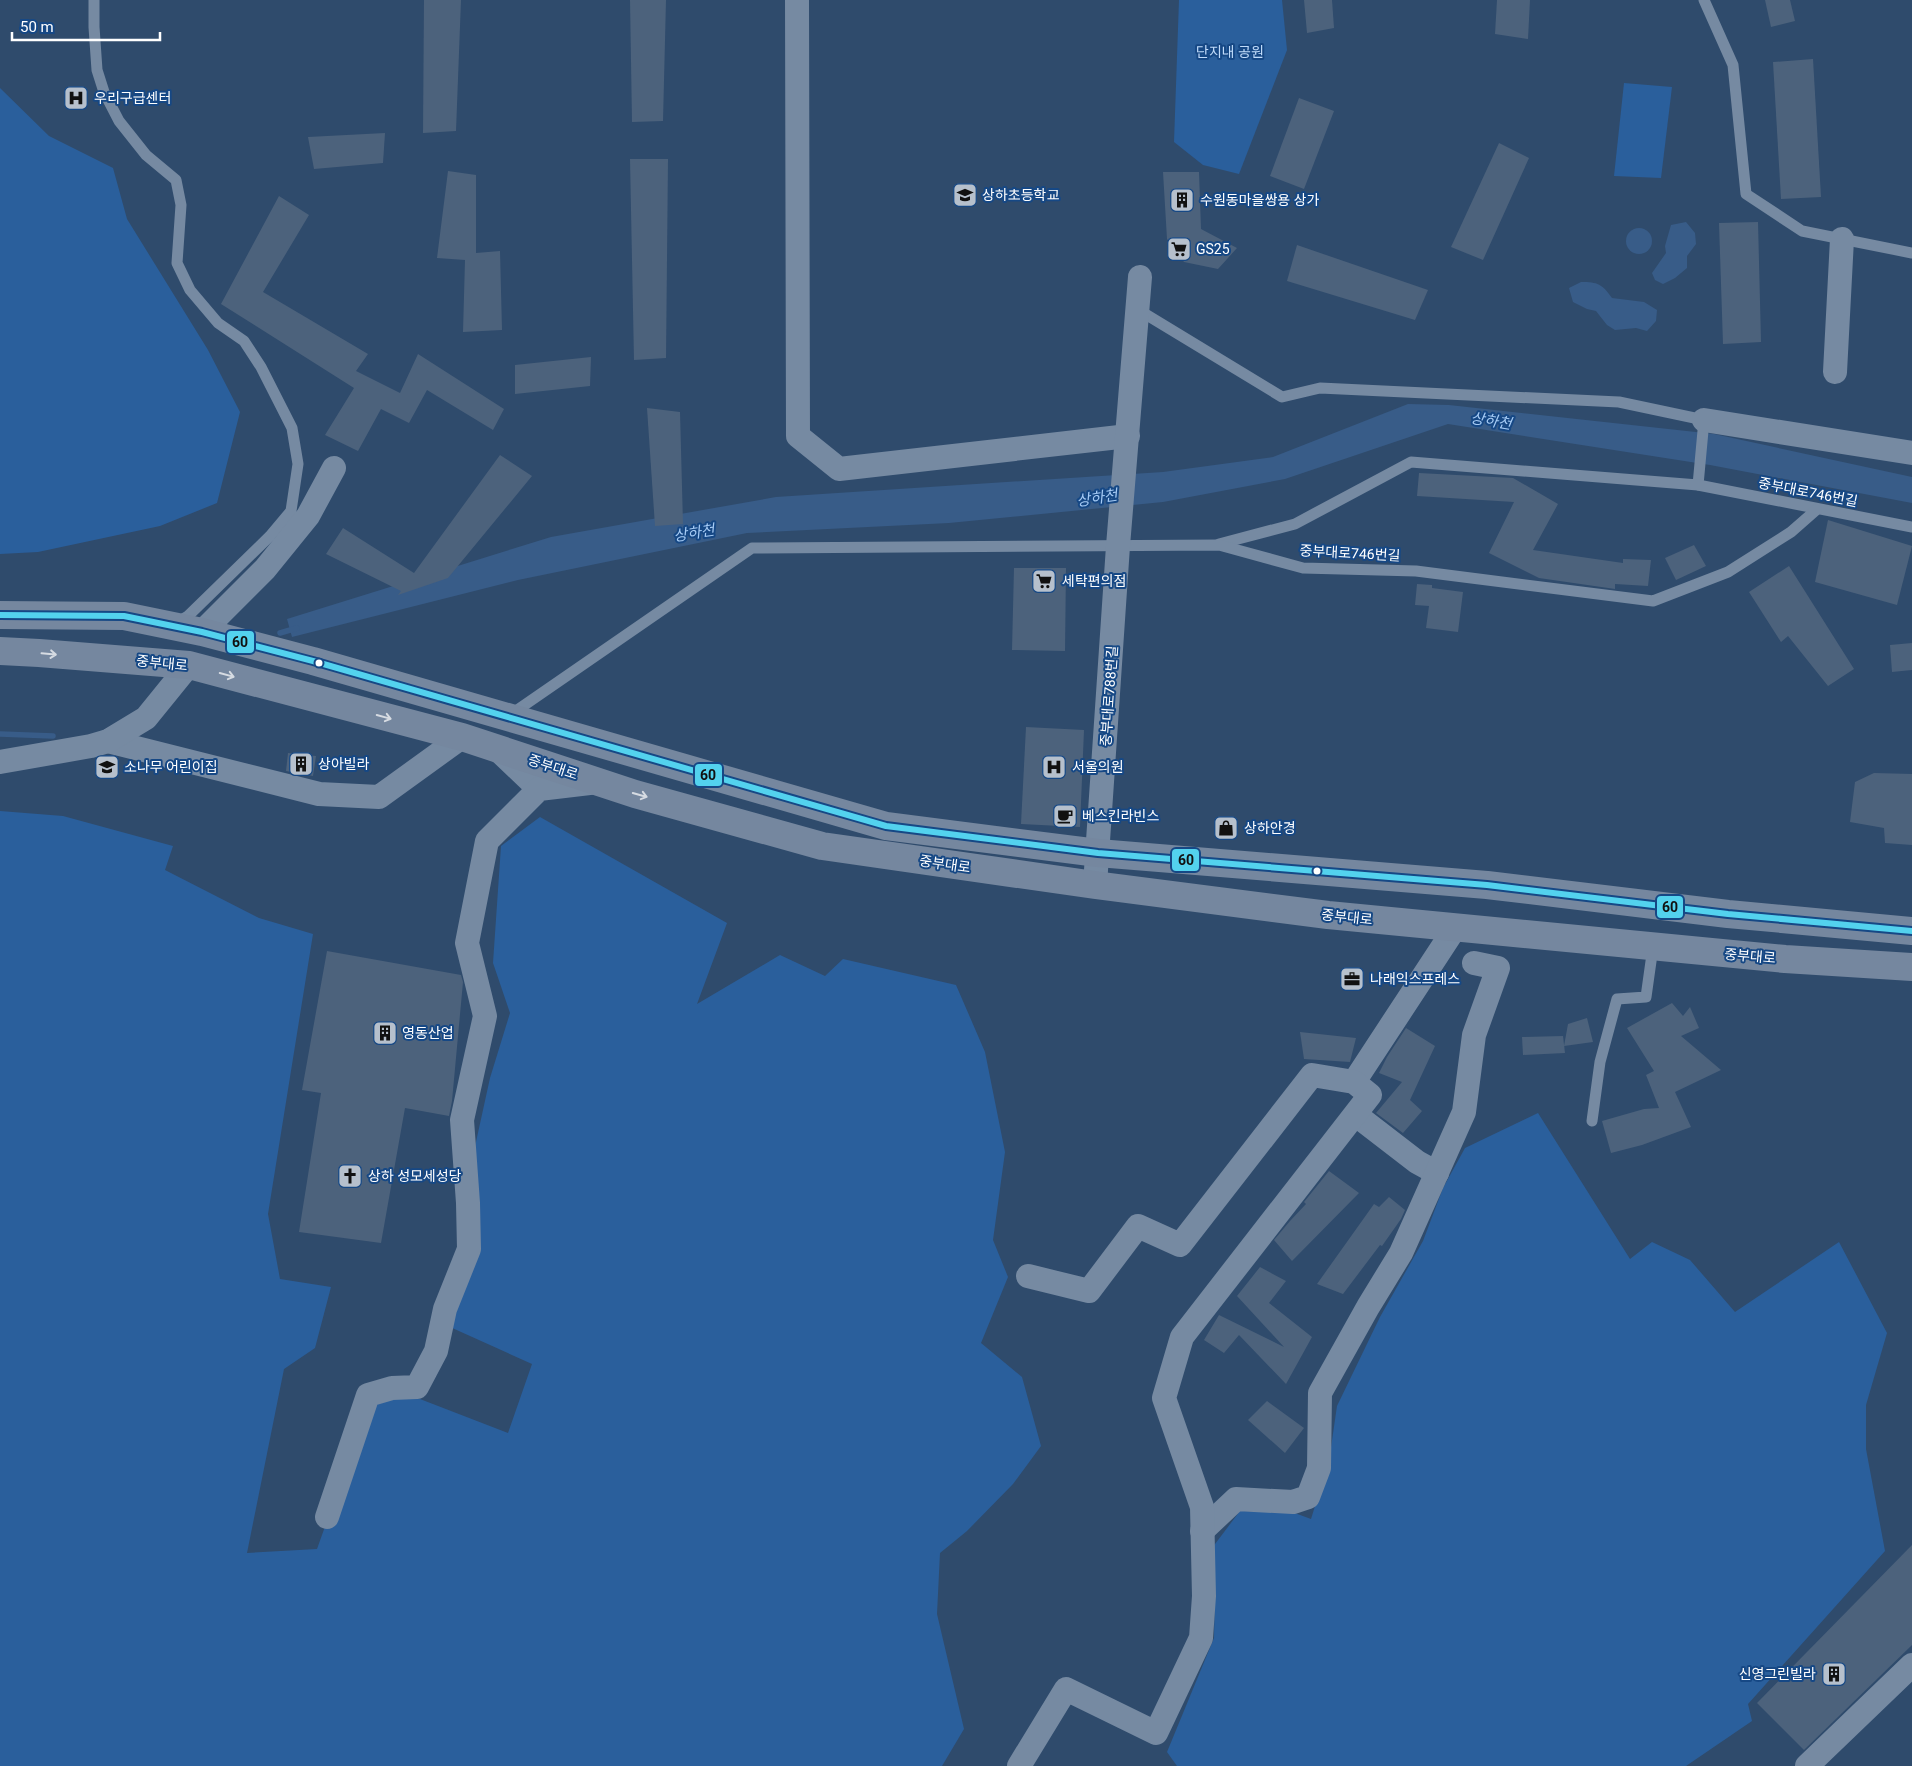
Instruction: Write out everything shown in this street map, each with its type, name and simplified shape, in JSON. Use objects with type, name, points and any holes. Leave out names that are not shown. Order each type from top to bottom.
[{"type":"main road","points":[[0,615],[124,616],[202,632],[323,664],[886,826],[1098,853],[1487,885],[1728,914],[1912,931]]},
{"type":"main road","name":"중부대로","points":[[0,651],[189,665],[462,737],[635,794],[822,846],[1095,885],[1328,915],[1785,959],[1912,967]]},
{"type":"street","points":[[797,0],[798,436],[839,470],[1128,436],[1140,277]]},
{"type":"street","points":[[1835,372],[1842,239]]},
{"type":"street","points":[[1704,420],[1912,454]]},
{"type":"street","name":"중부대로788번길","points":[[1095,885],[1128,436]]},
{"type":"street","points":[[202,632],[265,568],[308,516],[334,468]]},
{"type":"street","points":[[0,762],[91,746],[108,741],[146,718],[189,665]]},
{"type":"street","points":[[108,741],[319,794],[380,797],[462,737]]},
{"type":"street","points":[[497,749],[539,789]]},
{"type":"street","points":[[327,1517],[368,1395],[392,1388],[417,1388],[436,1351],[444,1308],[469,1249],[468,1202],[462,1120],[485,1016],[467,943],[487,841],[539,789],[599,782]]},
{"type":"street","points":[[1354,1082],[1455,928]]},
{"type":"street","points":[[1202,1531],[1236,1499],[1293,1502],[1308,1497],[1319,1468],[1320,1393],[1368,1307],[1402,1253],[1464,1112],[1474,1035],[1498,968],[1474,963]]},
{"type":"street","points":[[1019,1766],[1066,1689],[1156,1732],[1201,1638],[1204,1596],[1202,1507],[1164,1398],[1182,1337],[1370,1095],[1354,1082],[1312,1074],[1180,1245],[1138,1226],[1089,1291],[1028,1276]]},
{"type":"street","points":[[1356,1115],[1417,1162],[1437,1173]]},
{"type":"street","points":[[1807,1766],[1912,1665]]},
{"type":"lane","points":[[94,0],[97,70],[104,92],[119,121],[130,135],[146,154],[176,180],[181,205],[177,263],[190,290],[218,323],[244,341],[261,367],[292,428],[298,464],[291,511],[270,536],[188,616],[172,626]]},
{"type":"lane","points":[[1704,0],[1733,65],[1746,194],[1802,231],[1912,252]]},
{"type":"lane","points":[[1138,309],[1282,397],[1320,388],[1619,402],[1704,420],[1698,485]]},
{"type":"lane","name":"중부대로746번길","points":[[1219,545],[1295,524],[1411,462],[1698,485],[1912,528]]},
{"type":"lane","name":"중부대로746번길","points":[[1119,541],[1219,545],[1303,568],[1416,571],[1522,586],[1653,600],[1728,572],[1792,532],[1816,510]]},
{"type":"lane","points":[[507,718],[752,548],[1119,541]]},
{"type":"lane","points":[[1592,1121],[1600,1062],[1617,999],[1646,997],[1653,947]]},
{"type":"green space","name":"단지내 공원","points":[[1179,0],[1282,0],[1287,50],[1239,174],[1203,165],[1174,142]]},
{"type":"green space","points":[[1624,83],[1672,87],[1661,178],[1614,176]]},
{"type":"green space","points":[[0,88],[49,136],[113,168],[127,219],[208,350],[240,412],[217,503],[160,526],[38,552],[0,554]]},
{"type":"green space","points":[[0,811],[63,816],[173,846],[165,870],[259,918],[313,934],[268,1214],[280,1279],[331,1287],[315,1348],[284,1369],[247,1553],[317,1549],[373,1392],[407,1394],[508,1433],[532,1364],[450,1327],[480,1252],[474,1151],[490,1078],[510,1013],[493,963],[501,846],[540,817],[727,923],[697,1004],[780,955],[825,976],[843,959],[956,985],[985,1052],[1005,1152],[993,1240],[1008,1277],[981,1343],[1022,1377],[1041,1446],[1013,1484],[967,1531],[940,1553],[937,1614],[964,1729],[942,1766],[0,1766]]},
{"type":"green space","points":[[1538,1113],[1630,1259],[1652,1242],[1690,1260],[1735,1312],[1839,1242],[1887,1333],[1866,1405],[1866,1449],[1885,1551],[1748,1704],[1752,1721],[1686,1766],[1177,1766],[1167,1752],[1214,1638],[1215,1593],[1212,1548],[1240,1511],[1292,1512],[1311,1519],[1329,1461],[1337,1406],[1380,1317],[1423,1241],[1443,1188],[1465,1148]]},
{"type":"water","points":[[1686,222],[1695,233],[1696,244],[1687,256],[1687,268],[1675,278],[1663,284],[1655,280],[1652,273],[1666,253],[1665,246],[1671,225]]},
{"type":"water","points":[[1639,228],[1648,232],[1652,241],[1648,250],[1639,254],[1630,250],[1626,241],[1630,232]]},
{"type":"water","points":[[1581,282],[1599,285],[1612,298],[1644,302],[1657,310],[1656,321],[1647,331],[1636,328],[1615,330],[1607,325],[1596,311],[1573,302],[1569,288]]},
{"type":"water","points":[[1408,404],[1449,405],[1714,434],[1912,477],[1912,503],[1710,465],[1448,424],[1285,479],[1163,502],[949,523],[747,533],[518,580],[292,637],[287,619],[551,537],[776,497],[1163,472],[1273,457]]},
{"type":"building","points":[[424,0],[461,0],[456,131],[423,133]]},
{"type":"building","points":[[630,0],[666,0],[663,121],[632,122]]},
{"type":"building","points":[[1304,0],[1332,0],[1334,28],[1307,33]]},
{"type":"building","points":[[1497,0],[1530,0],[1528,39],[1495,34]]},
{"type":"building","points":[[1765,0],[1790,0],[1795,21],[1771,27]]},
{"type":"building","points":[[1813,59],[1821,197],[1781,199],[1773,62]]},
{"type":"building","points":[[1299,98],[1334,111],[1304,189],[1270,176]]},
{"type":"building","points":[[385,133],[383,163],[314,169],[308,137]]},
{"type":"building","points":[[1499,143],[1529,158],[1483,260],[1451,247]]},
{"type":"building","points":[[630,159],[668,159],[666,358],[634,360]]},
{"type":"building","points":[[448,171],[476,175],[476,253],[500,251],[502,330],[463,332],[465,260],[437,258]]},
{"type":"building","name":"수원동마을쌍용 상가","points":[[1163,172],[1199,172],[1201,229],[1237,248],[1218,269],[1184,262],[1167,239]]},
{"type":"building","points":[[279,196],[309,215],[263,292],[368,354],[356,371],[400,393],[418,354],[504,409],[493,430],[427,390],[409,423],[381,409],[358,451],[325,435],[354,388],[221,304]]},
{"type":"building","points":[[1758,222],[1761,342],[1723,344],[1719,223]]},
{"type":"building","points":[[1297,245],[1428,290],[1415,320],[1287,281]]},
{"type":"building","points":[[591,357],[590,386],[515,394],[515,365]]},
{"type":"building","points":[[647,408],[680,412],[683,524],[655,526]]},
{"type":"building","points":[[500,455],[532,476],[448,578],[398,595],[401,591],[326,554],[343,528],[414,573]]},
{"type":"building","points":[[1419,473],[1513,478],[1558,504],[1533,550],[1623,563],[1623,559],[1651,560],[1648,586],[1615,584],[1615,589],[1539,578],[1489,553],[1514,502],[1417,496]]},
{"type":"building","points":[[1828,520],[1912,546],[1897,605],[1815,582]]},
{"type":"building","points":[[1694,545],[1706,566],[1676,580],[1665,558]]},
{"type":"building","points":[[1789,566],[1854,669],[1828,686],[1788,636],[1781,642],[1749,592]]},
{"type":"building","points":[[1014,568],[1066,568],[1065,651],[1012,650]]},
{"type":"building","points":[[1417,584],[1432,585],[1432,588],[1463,592],[1458,632],[1426,628],[1429,606],[1415,605]]},
{"type":"building","points":[[1912,643],[1912,670],[1892,672],[1890,645]]},
{"type":"building","points":[[1026,727],[1084,730],[1080,827],[1021,824]]},
{"type":"building","name":"상아빌라","points":[[288,753],[316,756],[313,776],[286,771]]},
{"type":"building","points":[[1874,773],[1912,774],[1912,845],[1885,843],[1884,828],[1850,822],[1855,782]]},
{"type":"building","name":"영동산업","points":[[327,951],[461,975],[463,982],[449,1116],[405,1108],[381,1243],[299,1232],[321,1093],[302,1090]]},
{"type":"building","points":[[1672,1003],[1683,1016],[1690,1007],[1699,1028],[1681,1036],[1721,1070],[1675,1092],[1691,1127],[1642,1145],[1611,1153],[1602,1121],[1644,1109],[1659,1108],[1646,1075],[1654,1071],[1627,1028]]},
{"type":"building","points":[[1587,1018],[1593,1042],[1564,1046],[1568,1024]]},
{"type":"building","points":[[1406,1028],[1435,1046],[1410,1100],[1422,1111],[1403,1133],[1376,1113],[1402,1082],[1379,1073]]},
{"type":"building","points":[[1300,1032],[1356,1038],[1350,1062],[1304,1059]]},
{"type":"building","points":[[1563,1036],[1565,1053],[1523,1055],[1522,1037]]},
{"type":"building","points":[[1329,1171],[1359,1193],[1292,1261],[1274,1240],[1306,1204],[1304,1202]]},
{"type":"building","points":[[1389,1197],[1405,1210],[1401,1219],[1343,1294],[1317,1284],[1374,1204],[1379,1207]]},
{"type":"building","points":[[1260,1267],[1286,1281],[1269,1303],[1312,1337],[1286,1384],[1239,1335],[1224,1353],[1204,1340],[1219,1315],[1284,1347],[1237,1296]]},
{"type":"building","points":[[1267,1401],[1304,1428],[1285,1453],[1248,1420]]},
{"type":"building","name":"신영그린빌라","points":[[1912,1545],[1912,1645],[1804,1750],[1757,1703]]},
{"type":"waterway","name":"상하천","points":[[280,633],[297,628]]},
{"type":"waterway","points":[[0,734],[53,736]]},
{"type":"transit line","name":"60","points":[[0,615],[124,616],[202,632],[313,661],[886,826],[1098,853],[1487,885],[1728,914],[1912,931]]},
{"type":"place","name":"우리구급센터","points":[[76,98]]},
{"type":"place","name":"상하초등학교","points":[[965,195]]},
{"type":"place","name":"수원동마을쌍용 상가","points":[[1182,200]]},
{"type":"place","name":"GS25","points":[[1179,249]]},
{"type":"place","name":"세탁편의점","points":[[1044,581]]},
{"type":"place","name":"상아빌라","points":[[301,764]]},
{"type":"place","name":"소나무 어린이집","points":[[107,767]]},
{"type":"place","name":"서울의원","points":[[1054,767]]},
{"type":"place","name":"베스킨라빈스","points":[[1065,816]]},
{"type":"place","name":"상하안경","points":[[1226,828]]},
{"type":"place","name":"나래익스프레스","points":[[1352,979]]},
{"type":"place","name":"영동산업","points":[[385,1033]]},
{"type":"place","name":"상하 성모세성당","points":[[350,1176]]},
{"type":"place","name":"신영그린빌라","points":[[1834,1674]]}]
